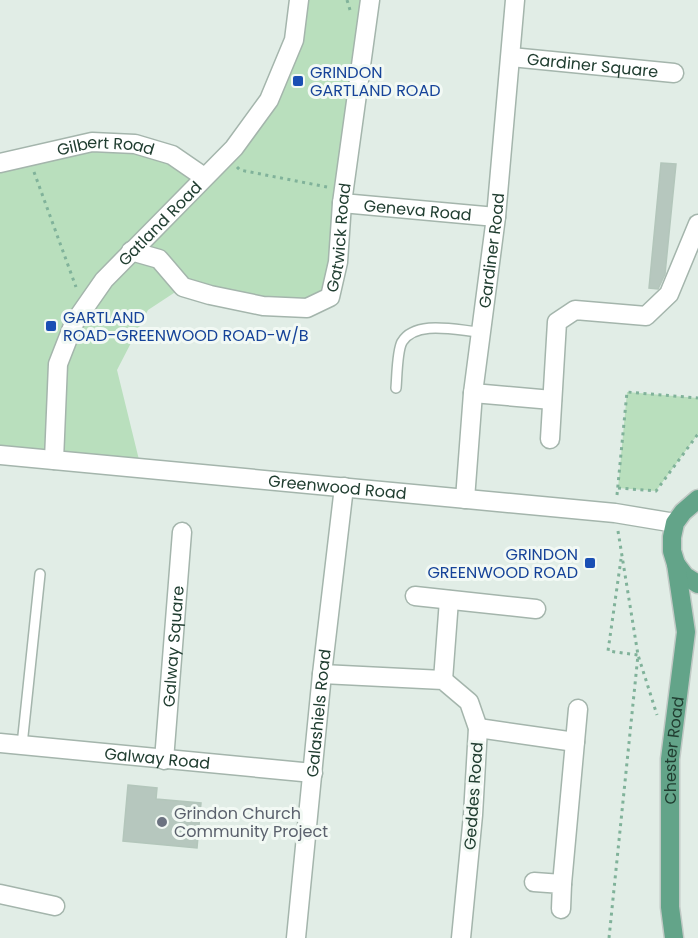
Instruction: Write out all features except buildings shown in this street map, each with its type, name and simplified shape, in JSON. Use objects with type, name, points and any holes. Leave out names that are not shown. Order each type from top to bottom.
[{"type":"main road","points":[[675,523],[683,512],[697,501]]},
{"type":"main road","name":"Chester Road","points":[[674,938],[670,907],[670,759],[686,632],[672,551],[675,523]]},
{"type":"main road","points":[[676,564],[685,576],[698,584]]},
{"type":"street","name":"Gatland Road","points":[[54,460],[58,364],[74,323],[104,280],[234,148],[269,100],[294,40],[299,0]]},
{"type":"street","name":"Gatwick Road","points":[[131,251],[159,259],[183,287],[210,295],[263,306],[307,308],[330,297],[338,262],[343,197],[370,0]]},
{"type":"street","name":"Gardiner Road","points":[[465,499],[473,393],[496,217],[515,0]]},
{"type":"street","name":"Gardiner Square","points":[[511,57],[674,74]]},
{"type":"street","name":"Gilbert Road","points":[[0,163],[92,142],[135,144],[172,155],[204,177]]},
{"type":"street","name":"Geneva Road","points":[[343,197],[496,217]]},
{"type":"street","points":[[550,439],[557,322],[575,310],[646,316],[669,294],[698,224]]},
{"type":"street","points":[[473,393],[552,400]]},
{"type":"street","name":"Greenwood Road","points":[[0,455],[615,513],[675,523]]},
{"type":"street","name":"Galashiels Road","points":[[296,938],[322,674],[344,487]]},
{"type":"street","name":"Galway Square","points":[[164,760],[182,532]]},
{"type":"street","points":[[415,596],[536,609]]},
{"type":"street","points":[[322,674],[443,680],[449,600]]},
{"type":"street","name":"Geddes Road","points":[[443,680],[470,702],[478,728],[473,815],[461,938]]},
{"type":"street","points":[[561,909],[578,709]]},
{"type":"street","points":[[478,728],[574,742]]},
{"type":"street","name":"Galway Road","points":[[0,743],[313,773]]},
{"type":"street","points":[[534,882],[562,884]]},
{"type":"street","points":[[0,894],[55,906]]},
{"type":"lane","points":[[396,388],[402,343],[411,333],[423,328],[481,332]]},
{"type":"lane","points":[[21,745],[40,574]]},
{"type":"path","points":[[28,156],[84,309]]},
{"type":"path","points":[[225,156],[240,170],[343,197]]},
{"type":"path","points":[[657,717],[638,655],[615,513],[627,392],[698,398]]},
{"type":"path","points":[[618,488],[656,491],[698,434]]},
{"type":"path","points":[[621,555],[608,651],[638,655]]},
{"type":"path","points":[[609,938],[638,655]]},
{"type":"green space","points":[[299,0],[370,0],[330,297],[307,308],[183,287],[148,310],[117,370],[141,468],[0,452],[0,163],[135,144],[204,177],[269,100]]},
{"type":"green space","points":[[627,392],[698,398],[698,434],[656,491],[618,488]]},
{"type":"place","name":"GRINDON GARTLAND ROAD","points":[[298,81]]},
{"type":"place","name":"GARTLAND ROAD-GREENWOOD ROAD-W/B","points":[[51,326]]},
{"type":"place","name":"GRINDON GREENWOOD ROAD","points":[[590,563]]},
{"type":"place","name":"Grindon Church Community Project","points":[[162,822]]}]
